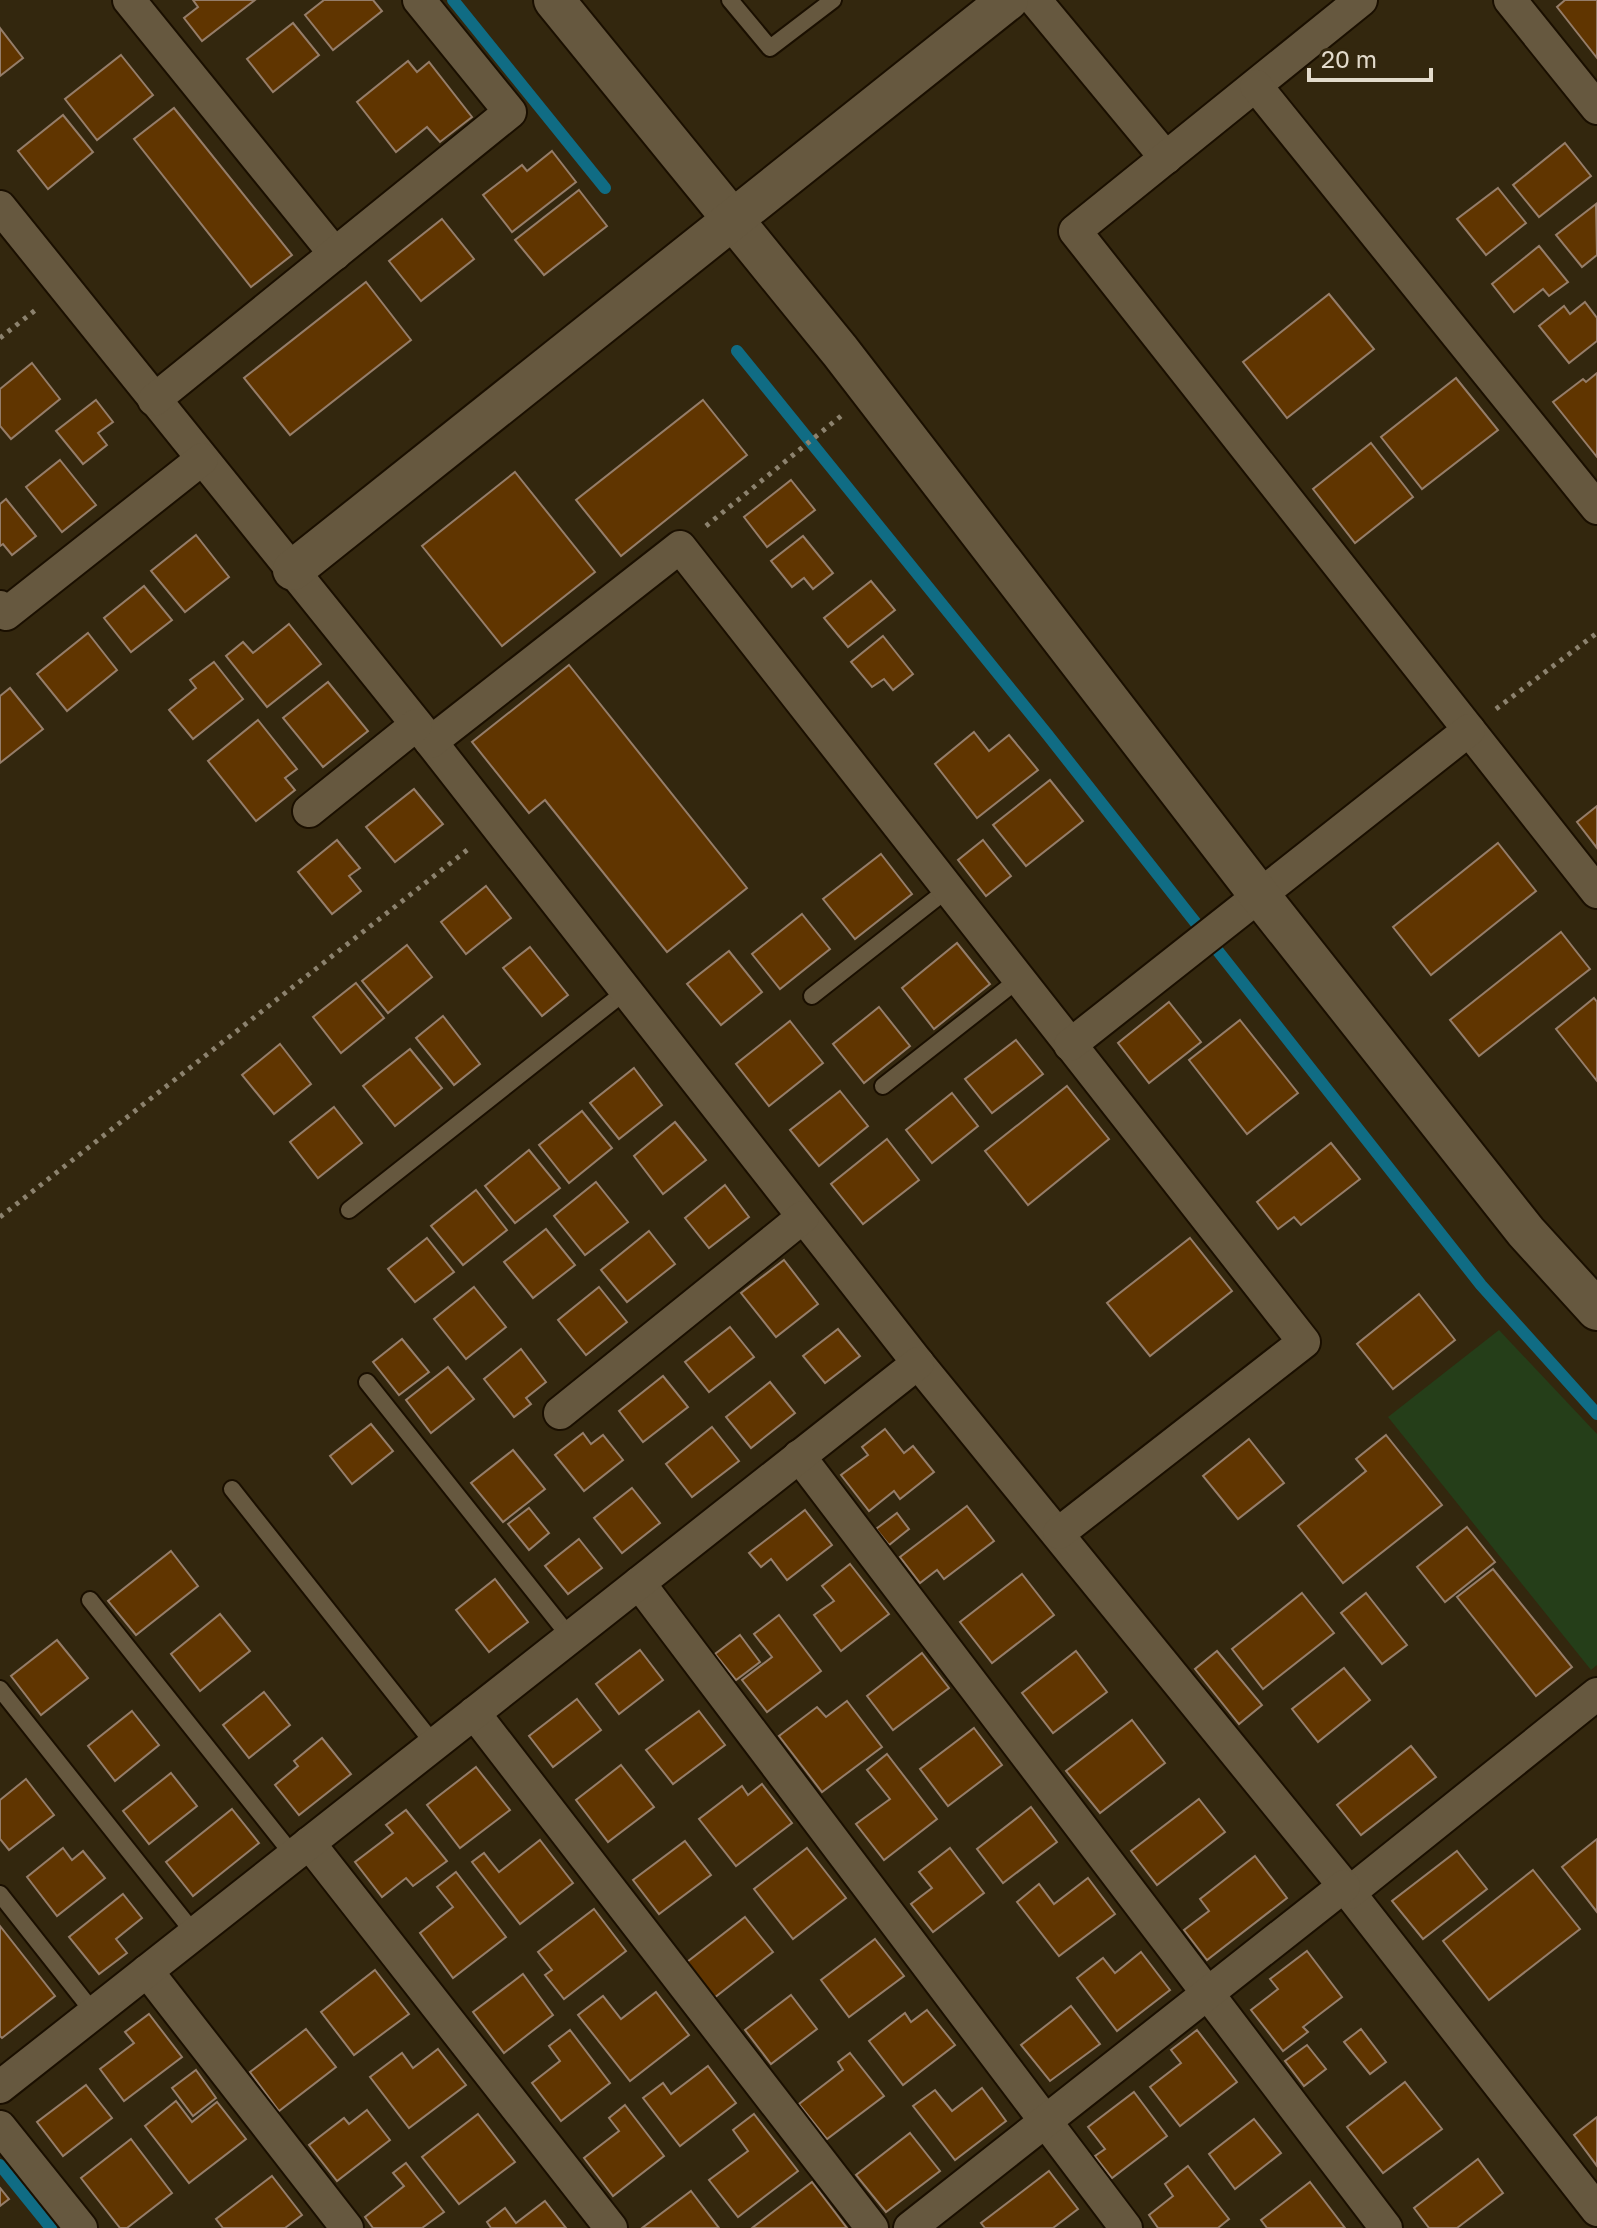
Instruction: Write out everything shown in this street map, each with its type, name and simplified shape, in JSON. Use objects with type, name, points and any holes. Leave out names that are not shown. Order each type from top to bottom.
[{"type":"street","points":[[129,0],[335,254]]},
{"type":"street","points":[[154,400],[510,112],[419,0]]},
{"type":"street","points":[[554,0],[848,361],[1260,896],[1526,1232],[1597,1310]]},
{"type":"street","points":[[293,570],[1008,0]]},
{"type":"street","points":[[1035,0],[1166,158]]},
{"type":"street","points":[[1361,0],[1075,231],[1597,892]]},
{"type":"street","points":[[1510,0],[1597,108]]},
{"type":"street","points":[[1256,86],[1597,508]]},
{"type":"street","points":[[0,207],[293,570],[918,1363],[1347,1890],[1597,2210]]},
{"type":"street","points":[[0,607],[6,614],[202,459]]},
{"type":"street","points":[[309,811],[423,734],[680,547],[1304,1342],[1059,1533]]},
{"type":"street","points":[[1070,1045],[1469,730]]},
{"type":"street","points":[[560,1413],[803,1217]]},
{"type":"street","points":[[0,2087],[918,1363]]},
{"type":"street","points":[[799,1456],[1386,2228]]},
{"type":"street","points":[[639,1583],[1126,2228]]},
{"type":"street","points":[[910,2228],[1597,1694]]},
{"type":"street","points":[[474,1713],[872,2228]]},
{"type":"street","points":[[301,1849],[611,2228]]},
{"type":"street","points":[[147,1971],[347,2228]]},
{"type":"street","points":[[0,2127],[81,2228]]},
{"type":"lane","points":[[730,0],[770,48],[833,0]]},
{"type":"lane","points":[[812,996],[948,889]]},
{"type":"lane","points":[[883,1086],[1019,979]]},
{"type":"lane","points":[[349,1210],[626,991]]},
{"type":"lane","points":[[367,1382],[570,1637]]},
{"type":"lane","points":[[232,1489],[434,1744]]},
{"type":"lane","points":[[90,1600],[301,1849]]},
{"type":"lane","points":[[0,1689],[194,1933]]},
{"type":"lane","points":[[0,1894],[94,2013]]},
{"type":"path","points":[[0,338],[64,287]]},
{"type":"path","points":[[680,547],[823,431]]},
{"type":"path","points":[[1469,730],[1597,633]]},
{"type":"path","points":[[0,1217],[497,827]]},
{"type":"green space","points":[[1499,1330],[1597,1434],[1597,1665],[1591,1670],[1388,1417]]},
{"type":"building","points":[[193,0],[255,0],[202,41],[184,18],[198,7]]},
{"type":"building","points":[[324,0],[373,0],[382,11],[333,50],[305,15]]},
{"type":"building","points":[[1565,0],[1597,0],[1597,58],[1557,7]]},
{"type":"building","points":[[293,23],[319,55],[273,92],[247,59]]},
{"type":"building","points":[[0,28],[23,58],[0,76]]},
{"type":"building","points":[[121,55],[153,95],[97,140],[65,99]]},
{"type":"building","points":[[408,61],[417,72],[429,62],[472,117],[440,142],[427,127],[396,152],[357,102]]},
{"type":"building","points":[[174,108],[292,255],[251,287],[134,139]]},
{"type":"building","points":[[63,115],[93,152],[48,189],[18,151]]},
{"type":"building","points":[[1565,143],[1591,176],[1539,217],[1513,185]]},
{"type":"building","points":[[552,151],[576,182],[512,232],[483,195],[522,165],[527,171]]},
{"type":"building","points":[[1498,188],[1526,223],[1486,255],[1457,219]]},
{"type":"building","points":[[579,190],[607,226],[544,275],[515,240]]},
{"type":"building","points":[[1596,204],[1597,255],[1582,267],[1556,235]]},
{"type":"building","points":[[442,219],[474,259],[421,301],[389,261]]},
{"type":"building","points":[[1539,246],[1568,282],[1549,296],[1543,289],[1514,312],[1492,284]]},
{"type":"building","points":[[366,282],[411,340],[290,435],[244,378]]},
{"type":"building","points":[[1329,294],[1374,349],[1287,418],[1243,362]]},
{"type":"building","points":[[1585,302],[1597,318],[1597,341],[1569,363],[1539,326],[1564,306],[1570,314]]},
{"type":"building","points":[[32,363],[60,399],[11,439],[0,426],[0,389]]},
{"type":"building","points":[[1597,373],[1597,457],[1553,402],[1583,379],[1586,382]]},
{"type":"building","points":[[1456,378],[1498,430],[1422,489],[1381,437]]},
{"type":"building","points":[[96,400],[113,422],[98,433],[107,445],[83,464],[56,431]]},
{"type":"building","points":[[703,400],[747,455],[621,556],[576,500]]},
{"type":"building","points":[[1371,443],[1413,497],[1355,543],[1313,489]]},
{"type":"building","points":[[60,460],[96,505],[62,532],[26,487]]},
{"type":"building","points":[[515,472],[595,572],[502,646],[422,546]]},
{"type":"building","points":[[791,480],[815,510],[767,547],[744,517]]},
{"type":"building","points":[[6,499],[36,536],[12,555],[3,544],[0,546],[0,504]]},
{"type":"building","points":[[196,535],[229,577],[185,612],[151,571]]},
{"type":"building","points":[[803,536],[833,573],[813,589],[804,578],[792,587],[771,561]]},
{"type":"building","points":[[871,581],[895,610],[848,647],[824,618]]},
{"type":"building","points":[[144,586],[172,620],[131,652],[104,618]]},
{"type":"building","points":[[289,624],[321,664],[267,707],[226,656],[243,642],[253,653]]},
{"type":"building","points":[[88,633],[117,670],[67,711],[37,674]]},
{"type":"building","points":[[883,636],[913,674],[893,690],[884,679],[872,687],[851,662]]},
{"type":"building","points":[[214,662],[243,699],[193,739],[169,710],[196,688],[190,680]]},
{"type":"building","points":[[569,665],[747,888],[667,952],[545,800],[529,813],[472,742]]},
{"type":"building","points":[[328,682],[368,731],[323,767],[283,718]]},
{"type":"building","points":[[10,688],[43,729],[0,763],[0,696]]},
{"type":"building","points":[[258,720],[297,769],[285,778],[295,790],[256,821],[208,761]]},
{"type":"building","points":[[974,732],[989,751],[1009,735],[1038,770],[977,818],[935,764]]},
{"type":"building","points":[[1050,780],[1083,821],[1026,866],[993,825]]},
{"type":"building","points":[[414,789],[443,824],[395,862],[366,827]]},
{"type":"building","points":[[1597,806],[1597,848],[1577,822]]},
{"type":"building","points":[[337,840],[360,868],[349,876],[361,891],[332,914],[298,872]]},
{"type":"building","points":[[983,840],[1011,876],[986,896],[958,860]]},
{"type":"building","points":[[1498,843],[1536,891],[1431,975],[1393,927]]},
{"type":"building","points":[[881,854],[912,894],[855,939],[823,899]]},
{"type":"building","points":[[486,886],[511,918],[466,954],[441,922]]},
{"type":"building","points":[[802,914],[830,949],[780,989],[752,954]]},
{"type":"building","points":[[1561,932],[1590,969],[1479,1056],[1450,1020]]},
{"type":"building","points":[[957,943],[990,984],[934,1029],[902,988]]},
{"type":"building","points":[[407,945],[432,977],[388,1013],[362,981]]},
{"type":"building","points":[[530,947],[568,995],[542,1016],[503,968]]},
{"type":"building","points":[[729,951],[762,992],[721,1025],[687,984]]},
{"type":"building","points":[[356,983],[384,1018],[341,1053],[313,1017]]},
{"type":"building","points":[[1594,998],[1597,1002],[1597,1081],[1556,1029]]},
{"type":"building","points":[[1169,1002],[1201,1042],[1149,1083],[1118,1043]]},
{"type":"building","points":[[879,1007],[910,1046],[864,1083],[833,1044]]},
{"type":"building","points":[[443,1016],[480,1064],[454,1085],[416,1038]]},
{"type":"building","points":[[1240,1020],[1298,1093],[1247,1134],[1189,1060]]},
{"type":"building","points":[[790,1021],[823,1063],[769,1106],[736,1064]]},
{"type":"building","points":[[1016,1040],[1043,1074],[992,1113],[965,1079]]},
{"type":"building","points":[[280,1044],[311,1084],[274,1114],[242,1075]]},
{"type":"building","points":[[410,1049],[442,1088],[395,1126],[363,1086]]},
{"type":"building","points":[[634,1068],[662,1105],[619,1139],[590,1103]]},
{"type":"building","points":[[1067,1086],[1109,1139],[1028,1205],[985,1151]]},
{"type":"building","points":[[840,1091],[868,1126],[819,1166],[790,1130]]},
{"type":"building","points":[[952,1093],[978,1126],[932,1163],[906,1130]]},
{"type":"building","points":[[334,1107],[362,1143],[318,1178],[290,1142]]},
{"type":"building","points":[[582,1111],[612,1148],[569,1183],[539,1145]]},
{"type":"building","points":[[675,1122],[706,1160],[663,1194],[634,1156]]},
{"type":"building","points":[[887,1139],[919,1180],[863,1224],[831,1184]]},
{"type":"building","points":[[1331,1143],[1360,1179],[1301,1225],[1294,1217],[1278,1229],[1257,1202]]},
{"type":"building","points":[[529,1150],[560,1188],[515,1223],[485,1186]]},
{"type":"building","points":[[596,1182],[628,1222],[585,1255],[554,1216]]},
{"type":"building","points":[[725,1185],[749,1217],[709,1248],[685,1218]]},
{"type":"building","points":[[476,1190],[507,1230],[463,1265],[431,1226]]},
{"type":"building","points":[[546,1229],[575,1265],[533,1298],[504,1262]]},
{"type":"building","points":[[649,1231],[675,1264],[627,1302],[601,1270]]},
{"type":"building","points":[[427,1238],[454,1272],[415,1302],[388,1269]]},
{"type":"building","points":[[1190,1238],[1232,1291],[1150,1356],[1107,1303]]},
{"type":"building","points":[[784,1260],[818,1304],[776,1337],[741,1293]]},
{"type":"building","points":[[474,1287],[506,1327],[466,1359],[434,1319]]},
{"type":"building","points":[[599,1287],[627,1322],[586,1355],[558,1320]]},
{"type":"building","points":[[1419,1294],[1455,1340],[1393,1389],[1357,1344]]},
{"type":"building","points":[[730,1327],[754,1357],[709,1392],[685,1362]]},
{"type":"building","points":[[838,1329],[860,1356],[825,1383],[803,1356]]},
{"type":"building","points":[[402,1339],[429,1372],[399,1395],[373,1362]]},
{"type":"building","points":[[521,1349],[546,1382],[526,1398],[531,1404],[514,1417],[484,1379]]},
{"type":"building","points":[[448,1367],[474,1399],[431,1433],[406,1400]]},
{"type":"building","points":[[663,1376],[688,1407],[643,1442],[619,1411]]},
{"type":"building","points":[[770,1382],[795,1413],[751,1448],[726,1417]]},
{"type":"building","points":[[371,1424],[393,1451],[352,1484],[330,1456]]},
{"type":"building","points":[[712,1427],[739,1461],[692,1497],[666,1464]]},
{"type":"building","points":[[885,1429],[904,1453],[913,1446],[934,1472],[900,1499],[894,1491],[869,1511],[841,1475],[868,1455],[862,1447]]},
{"type":"building","points":[[583,1433],[591,1444],[603,1435],[623,1460],[584,1491],[555,1455]]},
{"type":"building","points":[[1386,1435],[1442,1505],[1343,1583],[1298,1526],[1366,1471],[1356,1459]]},
{"type":"building","points":[[1249,1439],[1284,1483],[1238,1519],[1203,1476]]},
{"type":"building","points":[[513,1450],[545,1489],[503,1522],[471,1483]]},
{"type":"building","points":[[632,1488],[660,1523],[622,1553],[594,1518]]},
{"type":"building","points":[[967,1506],[994,1541],[944,1579],[937,1570],[920,1583],[900,1557]]},
{"type":"building","points":[[529,1508],[549,1533],[529,1550],[508,1524]]},
{"type":"building","points":[[805,1510],[832,1545],[787,1580],[771,1559],[761,1567],[749,1553]]},
{"type":"building","points":[[897,1513],[909,1529],[889,1545],[876,1529]]},
{"type":"building","points":[[1467,1527],[1495,1562],[1445,1602],[1417,1567]]},
{"type":"building","points":[[579,1539],[602,1568],[568,1594],[545,1566]]},
{"type":"building","points":[[171,1551],[198,1586],[136,1635],[108,1601]]},
{"type":"building","points":[[850,1564],[889,1614],[841,1651],[814,1615],[834,1601],[822,1586]]},
{"type":"building","points":[[1493,1569],[1572,1667],[1536,1696],[1457,1597]]},
{"type":"building","points":[[1022,1574],[1054,1615],[992,1663],[960,1622]]},
{"type":"building","points":[[495,1579],[528,1622],[489,1652],[456,1610]]},
{"type":"building","points":[[1302,1593],[1334,1633],[1263,1689],[1232,1649]]},
{"type":"building","points":[[1366,1593],[1407,1645],[1382,1664],[1341,1613]]},
{"type":"building","points":[[220,1614],[250,1651],[200,1691],[171,1654]]},
{"type":"building","points":[[779,1615],[821,1671],[767,1712],[742,1680],[772,1657],[754,1634]]},
{"type":"building","points":[[740,1635],[760,1662],[736,1680],[715,1654]]},
{"type":"building","points":[[57,1640],[88,1678],[41,1715],[11,1676]]},
{"type":"building","points":[[640,1650],[663,1680],[619,1714],[596,1684]]},
{"type":"building","points":[[1076,1651],[1107,1692],[1053,1733],[1022,1693]]},
{"type":"building","points":[[1217,1651],[1262,1705],[1239,1724],[1195,1669]]},
{"type":"building","points":[[922,1653],[949,1688],[893,1730],[867,1696]]},
{"type":"building","points":[[1344,1668],[1370,1700],[1318,1742],[1292,1709]]},
{"type":"building","points":[[264,1692],[290,1725],[249,1758],[223,1725]]},
{"type":"building","points":[[577,1699],[601,1730],[553,1767],[529,1736]]},
{"type":"building","points":[[847,1701],[882,1747],[822,1792],[779,1736],[817,1707],[826,1717]]},
{"type":"building","points":[[132,1711],[159,1745],[115,1781],[88,1746]]},
{"type":"building","points":[[699,1711],[725,1745],[673,1784],[646,1750]]},
{"type":"building","points":[[1132,1720],[1165,1763],[1100,1813],[1066,1771]]},
{"type":"building","points":[[974,1728],[1002,1765],[948,1806],[920,1769]]},
{"type":"building","points":[[322,1738],[351,1774],[299,1815],[275,1785],[298,1766],[294,1761]]},
{"type":"building","points":[[1411,1746],[1436,1777],[1361,1835],[1337,1805]]},
{"type":"building","points":[[887,1754],[937,1819],[884,1860],[856,1824],[890,1799],[867,1770]]},
{"type":"building","points":[[621,1765],[654,1807],[608,1842],[576,1800]]},
{"type":"building","points":[[476,1767],[510,1810],[460,1848],[427,1805]]},
{"type":"building","points":[[171,1773],[197,1806],[149,1844],[123,1811]]},
{"type":"building","points":[[26,1779],[54,1815],[9,1850],[0,1839],[0,1800]]},
{"type":"building","points":[[762,1784],[792,1823],[736,1866],[699,1819],[742,1786],[748,1795]]},
{"type":"building","points":[[1199,1799],[1225,1832],[1157,1885],[1131,1851]]},
{"type":"building","points":[[1031,1807],[1057,1842],[1003,1883],[977,1849]]},
{"type":"building","points":[[232,1809],[259,1843],[193,1896],[166,1862]]},
{"type":"building","points":[[406,1810],[447,1861],[413,1886],[406,1878],[382,1897],[355,1862],[393,1833],[386,1825]]},
{"type":"building","points":[[1597,1839],[1597,1912],[1562,1867]]},
{"type":"building","points":[[540,1840],[573,1883],[520,1924],[472,1862],[484,1853],[499,1872]]},
{"type":"building","points":[[685,1841],[711,1875],[659,1914],[633,1880]]},
{"type":"building","points":[[63,1848],[72,1860],[83,1851],[105,1878],[57,1916],[27,1877]]},
{"type":"building","points":[[807,1848],[846,1898],[793,1939],[754,1889]]},
{"type":"building","points":[[950,1848],[984,1893],[933,1932],[911,1904],[932,1888],[919,1872]]},
{"type":"building","points":[[1457,1851],[1487,1889],[1423,1939],[1392,1901]]},
{"type":"building","points":[[1255,1856],[1287,1898],[1207,1960],[1184,1930],[1209,1911],[1200,1899]]},
{"type":"building","points":[[1533,1870],[1580,1929],[1489,2000],[1443,1941]]},
{"type":"building","points":[[456,1872],[506,1937],[453,1978],[420,1933],[453,1907],[437,1887]]},
{"type":"building","points":[[1088,1878],[1115,1914],[1059,1956],[1017,1902],[1039,1884],[1054,1904]]},
{"type":"building","points":[[123,1894],[142,1918],[116,1939],[127,1953],[99,1974],[69,1937]]},
{"type":"building","points":[[594,1909],[626,1951],[564,1999],[545,1975],[552,1970],[538,1952]]},
{"type":"building","points":[[745,1917],[773,1952],[714,1998],[687,1962]]},
{"type":"building","points":[[0,1926],[55,1996],[2,2038],[0,2036]]},
{"type":"building","points":[[875,1939],[904,1976],[849,2017],[821,1980]]},
{"type":"building","points":[[1307,1951],[1342,1997],[1303,2027],[1308,2032],[1283,2051],[1251,2010],[1278,1989],[1270,1979]]},
{"type":"building","points":[[1141,1952],[1170,1990],[1117,2031],[1077,1978],[1103,1958],[1115,1973]]},
{"type":"building","points":[[375,1970],[409,2014],[354,2055],[321,2012]]},
{"type":"building","points":[[523,1974],[553,2015],[504,2053],[473,2012]]},
{"type":"building","points":[[656,1992],[689,2035],[630,2081],[578,2015],[603,1996],[621,2019]]},
{"type":"building","points":[[791,1995],[817,2029],[771,2064],[745,2030]]},
{"type":"building","points":[[1071,2006],[1100,2044],[1050,2081],[1021,2045]]},
{"type":"building","points":[[927,2010],[955,2045],[903,2085],[869,2041],[905,2013],[911,2022]]},
{"type":"building","points":[[149,2014],[182,2057],[124,2101],[100,2069],[134,2043],[125,2032]]},
{"type":"building","points":[[306,2029],[336,2067],[279,2111],[250,2072]]},
{"type":"building","points":[[1361,2029],[1386,2062],[1370,2074],[1344,2042]]},
{"type":"building","points":[[570,2030],[610,2083],[561,2121],[532,2083],[560,2061],[549,2046]]},
{"type":"building","points":[[1197,2030],[1237,2082],[1180,2126],[1150,2087],[1181,2063],[1171,2050]]},
{"type":"building","points":[[1307,2045],[1326,2069],[1304,2086],[1285,2061]]},
{"type":"building","points":[[438,2049],[466,2085],[409,2128],[370,2077],[402,2053],[413,2068]]},
{"type":"building","points":[[850,2053],[884,2096],[827,2139],[799,2104],[843,2070],[838,2062]]},
{"type":"building","points":[[708,2066],[736,2103],[680,2146],[643,2098],[663,2083],[671,2094]]},
{"type":"building","points":[[196,2070],[216,2098],[193,2116],[172,2088]]},
{"type":"building","points":[[1405,2082],[1442,2129],[1383,2173],[1347,2127]]},
{"type":"building","points":[[86,2085],[112,2118],[63,2156],[37,2122]]},
{"type":"building","points":[[982,2088],[1006,2121],[955,2160],[913,2106],[935,2090],[952,2111]]},
{"type":"building","points":[[1134,2092],[1167,2136],[1112,2178],[1095,2156],[1105,2149],[1088,2127]]},
{"type":"building","points":[[176,2101],[192,2122],[217,2102],[246,2139],[189,2183],[145,2126]]},
{"type":"building","points":[[625,2105],[664,2156],[613,2196],[584,2158],[619,2131],[609,2118]]},
{"type":"building","points":[[367,2110],[390,2140],[337,2181],[309,2145],[344,2118],[349,2124]]},
{"type":"building","points":[[478,2114],[515,2162],[459,2204],[422,2157]]},
{"type":"building","points":[[754,2114],[798,2171],[738,2217],[709,2180],[748,2151],[733,2130]]},
{"type":"building","points":[[1597,2117],[1597,2166],[1574,2135]]},
{"type":"building","points":[[1254,2119],[1281,2153],[1235,2189],[1209,2154]]},
{"type":"building","points":[[910,2133],[940,2171],[886,2212],[856,2175]]},
{"type":"building","points":[[131,2139],[172,2193],[127,2228],[120,2228],[81,2178]]},
{"type":"building","points":[[1478,2159],[1503,2193],[1457,2228],[1429,2228],[1414,2208]]},
{"type":"building","points":[[406,2163],[444,2212],[422,2228],[373,2228],[365,2217],[404,2186],[393,2173]]},
{"type":"building","points":[[1188,2166],[1229,2219],[1218,2228],[1158,2228],[1149,2215],[1173,2196],[1165,2184]]},
{"type":"building","points":[[1049,2171],[1078,2209],[1053,2228],[985,2228],[981,2223]]},
{"type":"building","points":[[272,2176],[302,2215],[285,2228],[223,2228],[216,2219]]},
{"type":"building","points":[[812,2182],[847,2228],[752,2228]]},
{"type":"building","points":[[1310,2182],[1345,2228],[1267,2228],[1261,2220]]},
{"type":"building","points":[[0,2188],[9,2199],[0,2206]]},
{"type":"building","points":[[691,2191],[719,2228],[642,2228]]},
{"type":"building","points":[[545,2201],[566,2228],[491,2228],[487,2222],[505,2208],[516,2223]]},
{"type":"waterway","points":[[453,0],[605,188]]},
{"type":"waterway","points":[[737,351],[1047,734],[1481,1285],[1597,1414]]},
{"type":"waterway","points":[[0,2165],[51,2228]]}]
